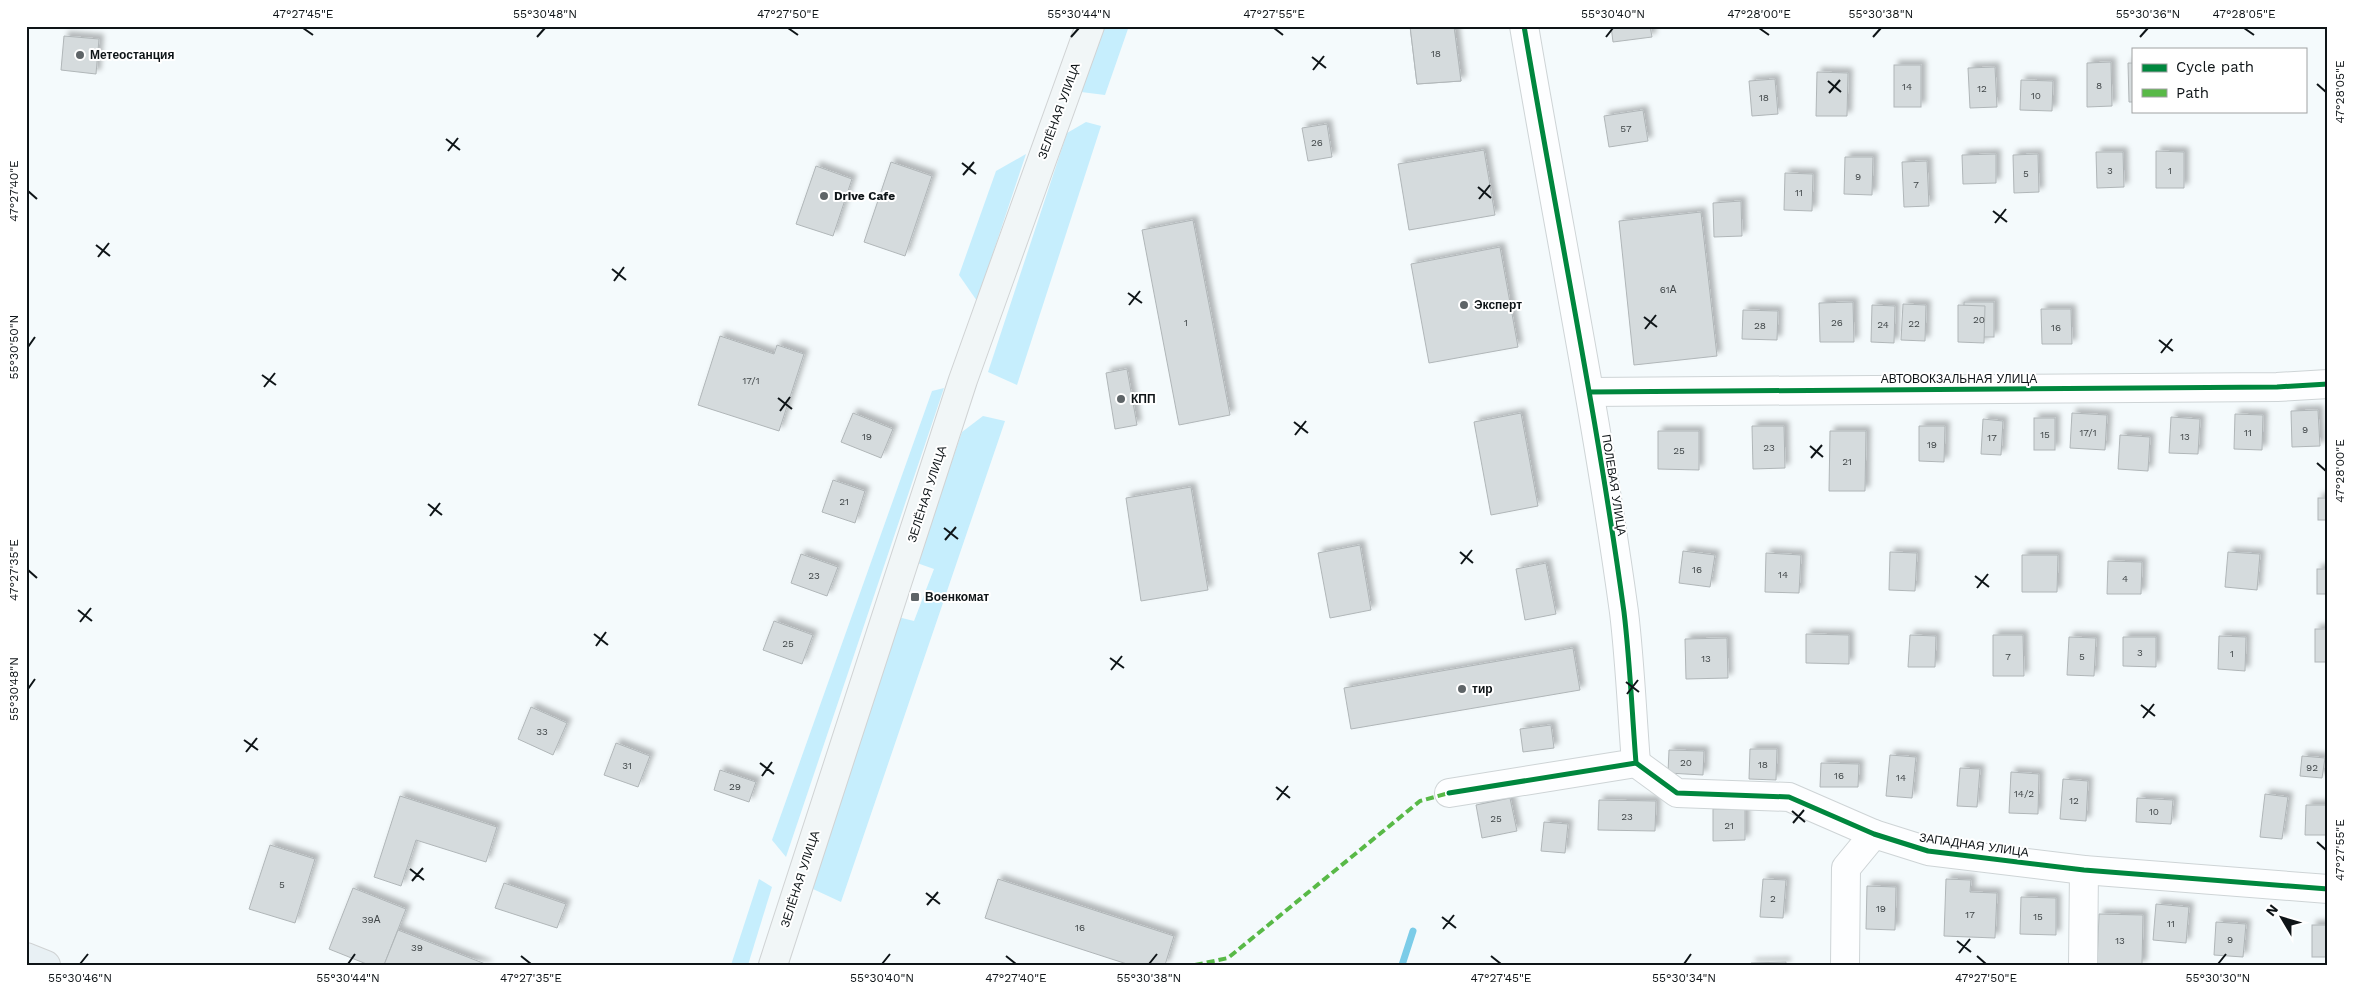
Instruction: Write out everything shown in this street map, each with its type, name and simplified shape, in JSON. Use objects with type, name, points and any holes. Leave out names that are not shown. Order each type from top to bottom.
[{"type":"highway","points":[[26,957],[46,965]]},
{"type":"main road","name":"ЗЕЛЁНАЯ УЛИЦА","points":[[773,965],[963,380],[1090,26]]},
{"type":"street","name":"ПОЛЕВАЯ УЛИЦА","points":[[1524,26],[1557,222],[1590,392],[1624,614],[1636,764]]},
{"type":"street","name":"АВТОВОКЗАЛЬНАЯ УЛИЦА","points":[[1590,392],[2277,387],[2328,384]]},
{"type":"street","points":[[1449,793],[1636,764]]},
{"type":"street","name":"ЗАПАДНАЯ УЛИЦА","points":[[1636,764],[1677,793],[1789,796],[1874,834],[1928,851],[2084,870],[2328,889]]},
{"type":"street","points":[[1845,965],[1846,868],[1874,834]]},
{"type":"street","points":[[2083,965],[2084,870]]},
{"type":"shaded area","points":[[1105,26],[1129,26],[1105,95],[1081,92]]},
{"type":"shaded area","points":[[1086,122],[1101,126],[1017,385],[988,372],[1067,133]]},
{"type":"shaded area","points":[[1026,154],[977,301],[959,275],[996,171]]},
{"type":"shaded area","points":[[944,388],[786,857],[772,840],[932,391]]},
{"type":"shaded area","points":[[983,416],[1005,421],[841,902],[813,889],[898,617],[914,621],[934,569],[917,563],[962,432]]},
{"type":"shaded area","points":[[759,879],[772,887],[748,965],[731,965]]},
{"type":"building","points":[[1410,26],[1454,26],[1461,81],[1417,84]]},
{"type":"building","points":[[1410,26],[1454,26],[1461,81],[1417,84]]},
{"type":"building","points":[[1611,26],[1650,26],[1652,37],[1613,42]]},
{"type":"building","name":"Метеостанция","points":[[64,36],[99,39],[96,74],[61,70]]},
{"type":"building","points":[[2111,62],[2112,106],[2087,107],[2087,63]]},
{"type":"building","points":[[2128,63],[2132,63],[2132,102],[2129,102]]},
{"type":"building","points":[[1894,65],[1921,65],[1921,107],[1894,107]]},
{"type":"building","points":[[1995,67],[1997,107],[1970,108],[1968,68]]},
{"type":"building","points":[[1817,72],[1848,73],[1847,116],[1816,116]]},
{"type":"building","points":[[1775,79],[1778,114],[1752,116],[1749,81]]},
{"type":"building","points":[[2021,80],[2053,81],[2052,111],[2020,110]]},
{"type":"building","points":[[1643,110],[1648,141],[1609,147],[1604,116]]},
{"type":"building","points":[[1327,124],[1332,157],[1308,161],[1302,128]]},
{"type":"building","points":[[1484,150],[1495,215],[1409,230],[1398,164]]},
{"type":"building","points":[[2156,151],[2184,152],[2184,188],[2156,188]]},
{"type":"building","points":[[2096,152],[2123,152],[2124,187],[2097,188]]},
{"type":"building","points":[[1996,154],[1996,183],[1963,184],[1962,155]]},
{"type":"building","points":[[2038,154],[2039,192],[2014,193],[2013,155]]},
{"type":"building","points":[[1845,157],[1873,157],[1872,195],[1844,194]]},
{"type":"building","points":[[1927,161],[1929,206],[1904,207],[1902,162]]},
{"type":"building","points":[[891,162],[932,176],[905,256],[864,242]]},
{"type":"building","points":[[816,166],[852,179],[833,236],[796,224]]},
{"type":"building","points":[[1785,173],[1813,174],[1812,211],[1784,210]]},
{"type":"building","points":[[1741,201],[1742,236],[1714,237],[1713,203]]},
{"type":"building","points":[[1701,212],[1717,356],[1634,365],[1619,221]]},
{"type":"building","points":[[1193,220],[1230,415],[1179,425],[1142,230]]},
{"type":"building","name":"Эксперт","points":[[1500,247],[1518,347],[1429,363],[1411,264]]},
{"type":"building","points":[[1853,302],[1854,342],[1820,342],[1819,303]]},
{"type":"building","points":[[1964,302],[1994,302],[1994,337],[1964,337]]},
{"type":"building","points":[[1903,304],[1926,305],[1925,341],[1901,340]]},
{"type":"building","points":[[1872,305],[1895,306],[1894,343],[1871,342]]},
{"type":"building","points":[[1958,305],[1985,306],[1984,343],[1958,342]]},
{"type":"building","points":[[2041,309],[2071,309],[2072,344],[2042,344]]},
{"type":"building","points":[[1743,310],[1778,311],[1777,340],[1742,339]]},
{"type":"building","points":[[720,336],[774,354],[777,345],[804,354],[779,431],[698,405]]},
{"type":"building","name":"КПП","points":[[1127,369],[1137,425],[1115,429],[1106,373]]},
{"type":"building","points":[[2318,410],[2320,446],[2292,447],[2291,411]]},
{"type":"building","points":[[853,413],[893,429],[881,458],[841,442]]},
{"type":"building","points":[[1521,413],[1538,506],[1491,515],[1474,422]]},
{"type":"building","points":[[2072,413],[2107,415],[2105,450],[2070,448]]},
{"type":"building","points":[[2235,414],[2263,415],[2262,450],[2234,449]]},
{"type":"building","points":[[2171,417],[2200,419],[2198,454],[2169,453]]},
{"type":"building","points":[[2034,418],[2055,418],[2055,450],[2034,450]]},
{"type":"building","points":[[1983,419],[2003,421],[2001,455],[1981,454]]},
{"type":"building","points":[[1752,426],[1784,426],[1785,468],[1753,469]]},
{"type":"building","points":[[1919,426],[1945,426],[1944,462],[1919,461]]},
{"type":"building","points":[[1658,431],[1699,431],[1699,470],[1658,469]]},
{"type":"building","points":[[1830,431],[1866,431],[1865,491],[1829,491]]},
{"type":"building","points":[[2120,435],[2150,437],[2148,471],[2118,469]]},
{"type":"building","points":[[833,480],[865,491],[855,523],[822,512]]},
{"type":"building","points":[[1191,487],[1208,590],[1141,601],[1126,498]]},
{"type":"building","points":[[2318,498],[2328,498],[2328,520],[2318,520]]},
{"type":"building","points":[[1360,545],[1371,610],[1330,618],[1318,553]]},
{"type":"building","points":[[1683,551],[1715,555],[1710,587],[1679,583]]},
{"type":"building","points":[[1890,552],[1917,553],[1915,591],[1889,590]]},
{"type":"building","points":[[2228,552],[2260,554],[2257,590],[2225,587]]},
{"type":"building","points":[[1766,553],[1801,555],[1799,593],[1765,592]]},
{"type":"building","points":[[801,554],[838,567],[827,596],[791,583]]},
{"type":"building","points":[[2022,555],[2058,555],[2057,592],[2022,592]]},
{"type":"building","points":[[2108,561],[2142,562],[2141,594],[2107,594]]},
{"type":"building","points":[[1546,563],[1556,614],[1525,620],[1516,569]]},
{"type":"building","points":[[2317,569],[2328,569],[2328,594],[2317,594]]},
{"type":"building","points":[[774,621],[813,635],[802,664],[763,650]]},
{"type":"building","points":[[2315,629],[2328,629],[2328,662],[2315,662]]},
{"type":"building","points":[[1806,634],[1849,635],[1849,664],[1806,663]]},
{"type":"building","points":[[1910,635],[1936,636],[1935,667],[1908,667]]},
{"type":"building","points":[[1993,635],[2023,635],[2024,676],[1993,676]]},
{"type":"building","points":[[2219,636],[2246,637],[2245,671],[2218,669]]},
{"type":"building","points":[[2069,637],[2096,638],[2094,676],[2067,675]]},
{"type":"building","points":[[2123,637],[2156,637],[2156,667],[2123,666]]},
{"type":"building","points":[[1727,638],[1728,678],[1686,679],[1685,639]]},
{"type":"building","name":"тир","points":[[1573,648],[1580,690],[1351,729],[1344,688]]},
{"type":"building","points":[[531,707],[567,723],[553,755],[518,739]]},
{"type":"building","points":[[1551,725],[1554,748],[1523,752],[1520,729]]},
{"type":"building","points":[[616,743],[650,756],[638,787],[604,775]]},
{"type":"building","points":[[1750,749],[1777,749],[1776,780],[1749,779]]},
{"type":"building","points":[[1669,750],[1704,751],[1703,775],[1668,773]]},
{"type":"building","points":[[1890,755],[1916,757],[1912,798],[1886,796]]},
{"type":"building","points":[[2302,756],[2325,758],[2322,778],[2300,776]]},
{"type":"building","points":[[1821,763],[1859,764],[1858,787],[1820,787]]},
{"type":"building","points":[[1960,768],[1980,769],[1977,807],[1957,806]]},
{"type":"building","points":[[720,770],[756,782],[749,802],[714,790]]},
{"type":"building","points":[[2011,772],[2039,774],[2038,814],[2009,813]]},
{"type":"building","points":[[2063,779],[2088,781],[2086,821],[2060,819]]},
{"type":"building","points":[[2265,794],[2288,797],[2282,839],[2260,837]]},
{"type":"building","points":[[400,796],[497,827],[486,862],[416,840],[401,886],[374,877]]},
{"type":"building","points":[[1510,798],[1517,831],[1482,838],[1476,805]]},
{"type":"building","points":[[2137,798],[2173,800],[2171,824],[2136,822]]},
{"type":"building","points":[[1599,800],[1656,801],[1655,831],[1598,830]]},
{"type":"building","points":[[2306,805],[2328,805],[2328,835],[2305,835]]},
{"type":"building","points":[[1713,809],[1745,809],[1745,840],[1713,841]]},
{"type":"building","points":[[1544,822],[1568,824],[1565,853],[1541,851]]},
{"type":"building","points":[[270,845],[315,859],[295,923],[249,909]]},
{"type":"building","points":[[998,879],[1174,936],[1165,965],[1130,965],[985,918]]},
{"type":"building","points":[[1763,879],[1786,880],[1783,918],[1760,917]]},
{"type":"building","points":[[1946,879],[1971,880],[1970,892],[1997,893],[1995,938],[1944,936]]},
{"type":"building","points":[[504,883],[566,904],[557,928],[495,908]]},
{"type":"building","points":[[1867,886],[1896,887],[1895,930],[1866,929]]},
{"type":"building","points":[[353,888],[406,909],[384,965],[369,965],[329,949]]},
{"type":"building","points":[[2021,897],[2056,898],[2056,935],[2020,934]]},
{"type":"building","points":[[2156,904],[2189,907],[2186,943],[2153,940]]},
{"type":"building","points":[[2099,914],[2143,915],[2142,965],[2097,965]]},
{"type":"building","points":[[2216,922],[2246,924],[2243,957],[2214,955]]},
{"type":"building","points":[[2312,925],[2328,925],[2328,957],[2312,957]]},
{"type":"building","points":[[398,930],[488,965],[384,965]]},
{"type":"building","points":[[1786,962],[1786,965],[1751,965],[1751,963]]},
{"type":"waterway","points":[[1402,965],[1413,931]]},
{"type":"marked path","points":[[1195,965],[1228,958],[1420,801],[1449,793]]},
{"type":"cycle path","points":[[1449,793],[1636,763],[1624,612],[1602,465],[1524,26]]},
{"type":"cycle path","points":[[1590,392],[2277,387],[2328,384]]},
{"type":"cycle path","points":[[1636,763],[1677,793],[1789,797],[1874,834],[1928,851],[2084,870],[2328,889]]},
{"type":"place","name":"Метеостанция","points":[[80,55]]},
{"type":"place","name":"Drive Cafe","points":[[824,196]]},
{"type":"place","name":"Эксперт","points":[[1464,305]]},
{"type":"place","name":"КПП","points":[[1121,399]]},
{"type":"place","name":"Военкомат","points":[[915,597]]},
{"type":"place","name":"тир","points":[[1462,689]]}]
